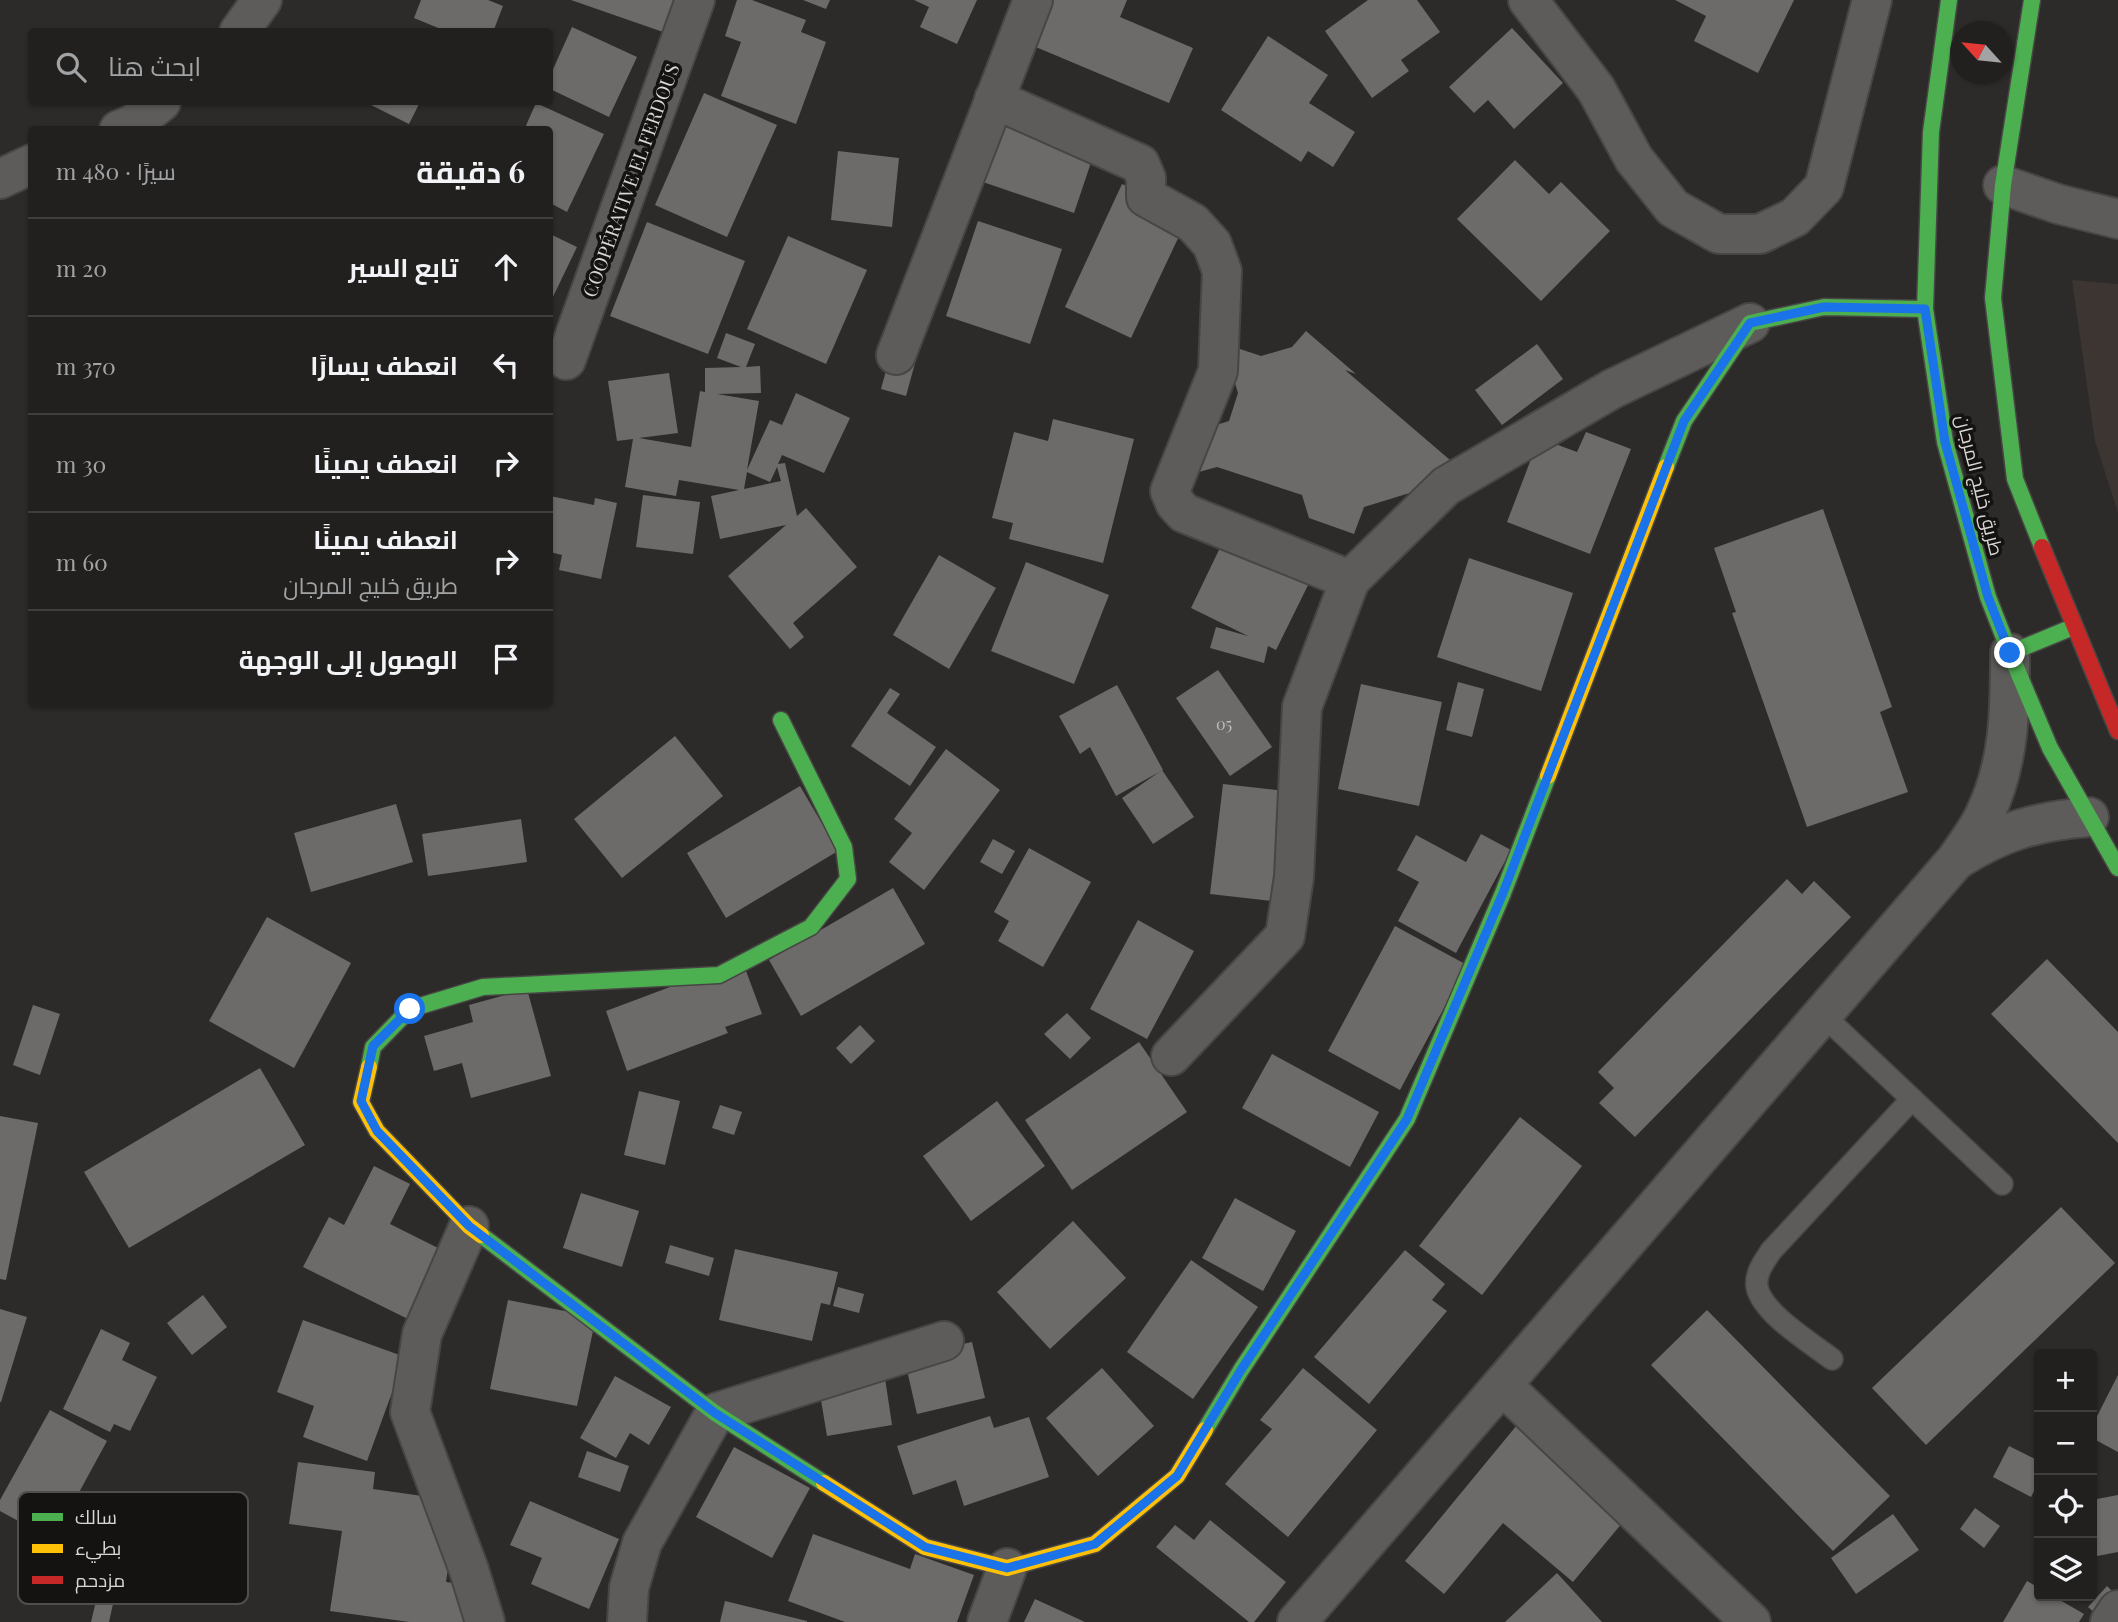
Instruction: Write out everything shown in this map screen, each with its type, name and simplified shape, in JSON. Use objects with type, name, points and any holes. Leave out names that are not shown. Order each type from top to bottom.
[{"type":"street","points":[[242,28],[262,0]]},
{"type":"street","name":"COOPÉRATIVE EL FERDOUS","points":[[566,360],[695,0]]},
{"type":"street","points":[[896,355],[1032,0]]},
{"type":"street","points":[[1528,0],[1595,89],[1634,159],[1672,208],[1719,234],[1760,234],[1795,217],[1824,187],[1872,0]]},
{"type":"street","name":"طريق خليج المرجان","points":[[1950,0],[1931,132],[1925,309],[1945,442],[1988,597],[2010,653],[2050,748],[2118,868]]},
{"type":"street","name":"طريق خليج المرجان","points":[[2032,0],[2003,185],[1993,298],[2015,479],[2073,627],[2118,731]]},
{"type":"street","points":[[995,99],[1140,164],[1146,178],[1146,197],[1193,223],[1212,244],[1222,271],[1218,371],[1170,491],[1175,503],[1184,513],[1350,580]]},
{"type":"street","points":[[128,126],[157,105]]},
{"type":"street","points":[[0,179],[28,166]]},
{"type":"street","points":[[2003,185],[2058,204],[2118,219]]},
{"type":"street","points":[[1171,1056],[1284,936],[1294,877],[1303,707],[1350,580],[1446,486],[1612,389],[1750,323],[1824,307],[1925,309]]},
{"type":"street","points":[[781,720],[844,847],[848,879],[811,927],[719,975],[483,987],[410,1009],[373,1046],[361,1101],[377,1131],[469,1226],[715,1413],[925,1547],[1007,1568],[1095,1544],[1177,1476],[1241,1370],[1407,1119],[1503,893],[1684,421],[1750,323]]},
{"type":"street","points":[[1297,1622],[1956,860],[1985,814],[2001,770],[2010,724],[2010,653],[2073,627]]},
{"type":"street","points":[[1956,860],[1986,841],[2019,828],[2054,820],[2089,817]]},
{"type":"street","points":[[469,1226],[422,1334],[410,1412],[469,1570],[485,1622]]},
{"type":"street","points":[[627,1622],[629,1588],[642,1542],[715,1413],[944,1341]]},
{"type":"street","points":[[1502,1385],[1751,1622]]},
{"type":"street","points":[[988,1622],[1007,1568]]},
{"type":"street","points":[[2110,1622],[2118,1610]]},
{"type":"lane","points":[[1822,1014],[2002,1184]]},
{"type":"lane","points":[[1832,1359],[1771,1311],[1757,1287],[1758,1272],[1771,1251],[1912,1099]]},
{"type":"shaded area","points":[[2072,280],[2118,284],[2118,513],[2095,441]]},
{"type":"building","points":[[421,0],[488,0],[503,6],[495,28],[438,28],[414,18]]},
{"type":"building","points":[[571,0],[674,0],[663,32]]},
{"type":"building","points":[[737,0],[752,0],[806,20],[801,32],[826,42],[796,124],[721,96],[741,42],[725,36]]},
{"type":"building","points":[[803,0],[830,0],[826,9]]},
{"type":"building","points":[[914,0],[977,0],[957,44],[920,27],[929,7]]},
{"type":"building","points":[[1050,0],[1127,0],[1120,17],[1193,48],[1169,103],[1031,45]]},
{"type":"building","points":[[1368,0],[1417,0],[1440,32],[1401,60],[1409,71],[1372,98],[1325,31]]},
{"type":"building","points":[[1675,0],[1794,0],[1758,73],[1694,41],[1706,16]]},
{"type":"building","points":[[572,27],[637,57],[609,117],[553,90],[553,69]]},
{"type":"building","points":[[1512,28],[1563,83],[1514,129],[1488,100],[1474,113],[1449,87]]},
{"type":"building","points":[[1268,36],[1328,75],[1309,103],[1355,132],[1333,167],[1308,151],[1301,162],[1221,110]]},
{"type":"building","points":[[704,93],[777,125],[727,237],[655,205]]},
{"type":"building","points":[[1008,96],[1103,127],[1074,213],[980,181]]},
{"type":"building","points":[[371,105],[418,105],[409,124]]},
{"type":"building","points":[[535,105],[540,105],[604,134],[567,212],[553,205],[553,126],[526,126]]},
{"type":"building","points":[[838,151],[899,158],[892,227],[831,220]]},
{"type":"building","points":[[1515,160],[1549,194],[1561,182],[1610,231],[1541,301],[1457,219]]},
{"type":"building","points":[[1122,184],[1189,215],[1131,338],[1065,307]]},
{"type":"building","points":[[978,221],[1062,249],[1030,344],[946,316]]},
{"type":"building","points":[[647,222],[745,261],[708,354],[610,316]]},
{"type":"building","points":[[553,235],[577,247],[553,297]]},
{"type":"building","points":[[788,236],[867,270],[826,364],[747,329]]},
{"type":"building","points":[[901,316],[926,323],[906,396],[881,389]]},
{"type":"building","points":[[1306,331],[1356,374],[1345,370],[1450,460],[1426,488],[1364,507],[1354,534],[1309,518],[1302,495],[1217,467],[1188,475],[1194,432],[1229,421],[1238,393],[1230,367],[1237,348],[1261,356],[1292,347]]},
{"type":"building","points":[[726,333],[755,344],[746,367],[760,366],[761,393],[717,394],[759,401],[747,470],[770,420],[782,425],[796,393],[850,418],[824,473],[782,455],[778,464],[785,463],[797,516],[806,508],[857,567],[793,623],[804,637],[790,649],[728,576],[786,525],[720,539],[711,496],[739,490],[679,480],[676,496],[625,487],[633,439],[617,441],[608,381],[669,373],[678,433],[639,438],[691,447],[700,391],[705,392],[705,368],[741,367],[717,358]],"holes":[[[777,467],[781,481],[744,489],[747,472],[770,482]]]},
{"type":"building","points":[[1537,344],[1563,379],[1502,425],[1475,390]]},
{"type":"building","points":[[1053,419],[1134,439],[1103,563],[1009,539],[1013,523],[992,518],[1014,432],[1048,441]]},
{"type":"building","points":[[1586,432],[1631,449],[1590,554],[1507,522],[1539,438],[1577,452]]},
{"type":"building","points":[[643,495],[700,502],[693,554],[636,547]]},
{"type":"building","points":[[553,497],[594,505],[595,498],[617,503],[601,579],[559,570],[562,555],[553,553]]},
{"type":"building","points":[[1823,509],[1892,707],[1880,712],[1908,792],[1807,827],[1732,613],[1736,612],[1714,548]]},
{"type":"building","points":[[1230,527],[1316,569],[1276,650],[1268,646],[1264,663],[1210,648],[1216,627],[1248,636],[1191,608]]},
{"type":"building","points":[[939,555],[996,588],[949,669],[893,635]]},
{"type":"building","points":[[1469,558],[1573,593],[1541,691],[1437,657]]},
{"type":"building","points":[[1026,562],[1109,595],[1074,684],[991,651]]},
{"type":"building","points":[[1218,670],[1272,747],[1230,776],[1176,698]]},
{"type":"building","points":[[1458,682],[1484,689],[1472,737],[1446,730]]},
{"type":"building","points":[[1361,684],[1442,702],[1419,806],[1338,789]]},
{"type":"building","points":[[1117,685],[1163,770],[1116,796],[1090,747],[1080,754],[1059,716]]},
{"type":"building","points":[[890,688],[900,694],[887,713],[936,747],[910,786],[851,746]]},
{"type":"building","points":[[675,736],[723,796],[622,878],[574,819]]},
{"type":"building","points":[[946,749],[1000,790],[924,890],[889,862],[912,833],[894,819]]},
{"type":"building","points":[[1162,770],[1194,817],[1153,844],[1122,798]]},
{"type":"building","points":[[1223,784],[1294,792],[1280,902],[1210,894]]},
{"type":"building","points":[[800,786],[838,851],[726,918],[687,853]]},
{"type":"building","points":[[396,804],[413,862],[311,892],[294,833]]},
{"type":"building","points":[[521,819],[527,862],[428,876],[422,834]]},
{"type":"building","points":[[1481,834],[1511,850],[1456,953],[1398,921],[1419,882],[1397,870],[1416,835],[1466,862]]},
{"type":"building","points":[[993,839],[1015,851],[1002,874],[980,862]]},
{"type":"building","points":[[1029,848],[1091,882],[1043,967],[998,941],[1009,921],[994,912]]},
{"type":"building","points":[[1787,879],[1802,894],[1814,881],[1851,917],[1635,1137],[1599,1103],[1614,1088],[1598,1072]]},
{"type":"building","points":[[893,888],[925,944],[801,1016],[769,960]]},
{"type":"building","points":[[267,917],[351,963],[294,1068],[209,1021]]},
{"type":"building","points":[[1138,920],[1194,951],[1147,1039],[1090,1009]]},
{"type":"building","points":[[1395,926],[1467,965],[1400,1090],[1328,1051]]},
{"type":"building","points":[[2047,959],[2118,1032],[2118,1143],[1991,1014]]},
{"type":"building","points":[[742,960],[762,1014],[725,1027],[728,1033],[627,1071],[606,1011]]},
{"type":"building","points":[[527,989],[551,1076],[471,1098],[462,1063],[434,1071],[424,1036],[473,1022],[469,1005]]},
{"type":"building","points":[[33,1005],[60,1014],[40,1075],[13,1065]]},
{"type":"building","points":[[1067,1013],[1091,1038],[1070,1059],[1044,1034]]},
{"type":"building","points":[[860,1025],[875,1041],[851,1064],[836,1048]]},
{"type":"building","points":[[1139,1042],[1187,1112],[1072,1190],[1025,1120]]},
{"type":"building","points":[[1272,1054],[1379,1112],[1350,1167],[1242,1108]]},
{"type":"building","points":[[260,1068],[305,1145],[129,1248],[84,1172]]},
{"type":"building","points":[[639,1091],[680,1101],[665,1165],[624,1155]]},
{"type":"building","points":[[997,1101],[1045,1166],[971,1221],[923,1156]]},
{"type":"building","points":[[720,1105],[742,1112],[734,1135],[712,1128]]},
{"type":"building","points":[[0,1116],[38,1123],[6,1280],[0,1279]]},
{"type":"building","points":[[1520,1117],[1582,1166],[1482,1295],[1419,1246]]},
{"type":"building","points":[[374,1166],[410,1184],[390,1224],[460,1259],[426,1328],[303,1267],[329,1217],[344,1225]]},
{"type":"building","points":[[581,1193],[639,1211],[622,1267],[563,1248]]},
{"type":"building","points":[[1235,1198],[1296,1231],[1263,1291],[1202,1258]]},
{"type":"building","points":[[2061,1207],[2115,1263],[1926,1445],[1872,1388]]},
{"type":"building","points":[[1073,1221],[1126,1278],[1050,1349],[997,1292]]},
{"type":"building","points":[[670,1245],[714,1258],[709,1276],[665,1263]]},
{"type":"building","points":[[735,1249],[838,1272],[830,1305],[821,1303],[812,1341],[719,1320]]},
{"type":"building","points":[[1405,1250],[1445,1284],[1432,1300],[1447,1311],[1369,1404],[1314,1357]]},
{"type":"building","points":[[1191,1260],[1258,1307],[1193,1399],[1127,1352]]},
{"type":"building","points":[[838,1287],[864,1294],[859,1313],[833,1306]]},
{"type":"building","points":[[203,1295],[227,1327],[192,1355],[167,1323]]},
{"type":"building","points":[[508,1300],[596,1317],[577,1406],[490,1389]]},
{"type":"building","points":[[0,1309],[27,1317],[1,1402],[0,1402]]},
{"type":"building","points":[[1707,1310],[1890,1496],[1833,1551],[1651,1365]]},
{"type":"building","points":[[303,1320],[405,1357],[367,1461],[303,1437],[314,1406],[277,1392]]},
{"type":"building","points":[[101,1329],[130,1343],[122,1360],[157,1377],[130,1431],[114,1424],[110,1432],[63,1409]]},
{"type":"building","points":[[972,1342],[985,1398],[917,1414],[904,1357]]},
{"type":"building","points":[[1102,1368],[1154,1426],[1098,1476],[1046,1418]]},
{"type":"building","points":[[1303,1368],[1377,1430],[1288,1537],[1225,1484],[1272,1429],[1260,1420]]},
{"type":"building","points":[[2118,1375],[2118,1452],[2097,1441],[2097,1416]]},
{"type":"building","points":[[615,1376],[671,1407],[649,1445],[630,1433],[616,1458],[580,1438]]},
{"type":"building","points":[[885,1378],[892,1425],[827,1436],[819,1388]]},
{"type":"building","points":[[50,1410],[107,1441],[79,1492],[18,1492],[18,1521],[0,1511],[0,1500]]},
{"type":"building","points":[[990,1416],[994,1428],[1029,1417],[1049,1477],[964,1506],[956,1480],[913,1495],[897,1446]]},
{"type":"building","points":[[1517,1425],[1628,1516],[1573,1582],[1503,1523],[1444,1594],[1405,1561]]},
{"type":"building","points":[[2009,1446],[2034,1458],[2034,1491],[2031,1497],[1993,1477]]},
{"type":"building","points":[[734,1447],[810,1488],[772,1558],[696,1517]]},
{"type":"building","points":[[587,1451],[629,1466],[620,1492],[578,1477]]},
{"type":"building","points":[[298,1462],[375,1472],[373,1489],[458,1501],[446,1582],[496,1589],[491,1622],[409,1622],[330,1611],[342,1531],[289,1524]]},
{"type":"building","points":[[2118,1495],[2118,1552],[2097,1556],[2097,1499]]},
{"type":"building","points":[[530,1501],[619,1539],[589,1609],[531,1584],[542,1558],[510,1545]]},
{"type":"building","points":[[1975,1508],[2000,1526],[1984,1548],[1960,1529]]},
{"type":"building","points":[[1893,1514],[1919,1550],[1856,1594],[1831,1558]]},
{"type":"building","points":[[1210,1520],[1286,1582],[1254,1622],[1249,1622],[1156,1547],[1175,1525],[1194,1540]]},
{"type":"building","points":[[813,1534],[910,1569],[915,1554],[974,1575],[957,1622],[845,1622],[788,1601]]},
{"type":"building","points":[[1557,1573],[1602,1622],[1505,1622]]},
{"type":"building","points":[[2027,1581],[2034,1585],[2034,1601],[2062,1601],[2084,1614],[2079,1622],[2003,1622]]},
{"type":"building","points":[[2107,1586],[2118,1597],[2105,1622],[2088,1607],[2097,1601],[2097,1597]]},
{"type":"building","points":[[1035,1599],[1085,1622],[1024,1622]]},
{"type":"building","points":[[725,1601],[807,1621],[807,1622],[720,1622]]},
{"type":"building","points":[[95,1604],[113,1604],[109,1622],[91,1622]]},
{"type":"traffic: fast","points":[[1949,0],[1931,132],[1925,309],[1945,442],[1988,597],[2010,653],[2050,748],[2118,868]]},
{"type":"traffic: fast","points":[[2032,0],[2003,185],[1993,298],[2015,479],[2042,547]]},
{"type":"traffic: fast","points":[[1666,467],[1684,421],[1750,323],[1824,307],[1925,309]]},
{"type":"traffic: fast","points":[[2010,653],[2073,627]]},
{"type":"traffic: fast","points":[[369,1067],[373,1047],[410,1009],[483,987],[719,975],[811,927],[848,879],[844,847],[781,720]]},
{"type":"traffic: fast","points":[[1205,1430],[1241,1370],[1407,1119],[1503,893],[1548,776]]},
{"type":"traffic: fast","points":[[481,1235],[715,1413],[824,1483]]},
{"type":"traffic: slow","points":[[1548,776],[1666,467]]},
{"type":"traffic: slow","points":[[369,1067],[361,1102],[377,1131],[469,1226],[481,1235]]},
{"type":"traffic: slow","points":[[824,1483],[925,1547],[1007,1568],[1095,1544],[1177,1476],[1205,1430]]},
{"type":"traffic: jam","points":[[2042,547],[2118,731]]},
{"type":"route","points":[[410,1009],[373,1046],[361,1101],[377,1131],[469,1226],[715,1413],[925,1547],[1007,1568],[1095,1544],[1177,1476],[1241,1370],[1407,1119],[1503,893],[1684,421],[1750,323],[1824,307],[1925,309],[1945,442],[1988,597],[2010,653]]}]
